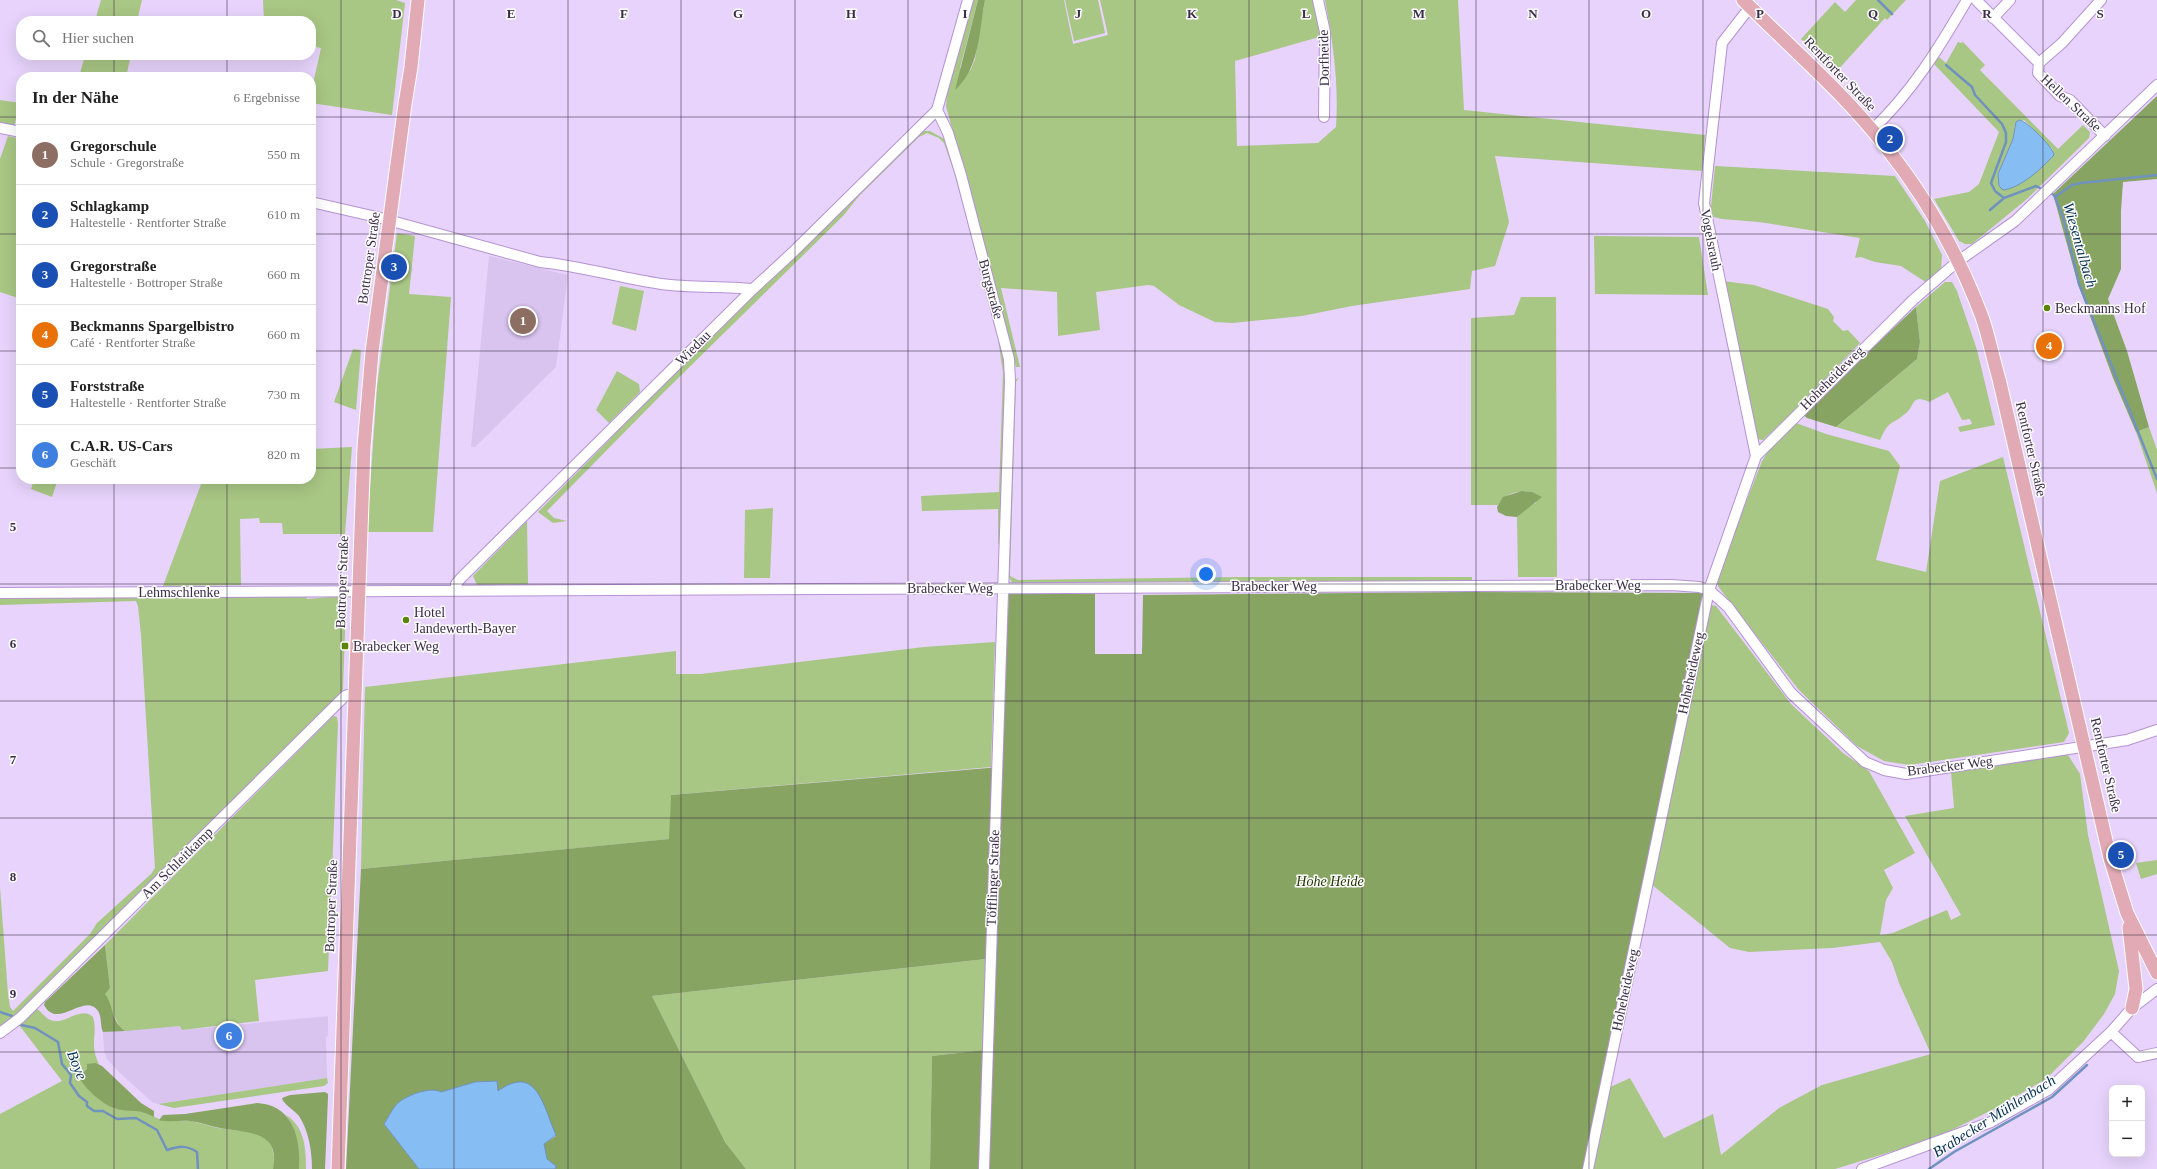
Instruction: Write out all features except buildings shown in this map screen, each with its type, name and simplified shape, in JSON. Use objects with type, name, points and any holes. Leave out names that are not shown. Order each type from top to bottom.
[{"type":"main road","name":"Bottroper Straße","points":[[338,1169],[357,592],[366,415],[372,352],[411,67],[418,0]]},
{"type":"main road","name":"Rentforter Straße","points":[[1746,3],[1829,84],[1872,130],[1918,191],[1957,262],[1982,318],[1999,379],[2036,546],[2086,746],[2110,858],[2127,914],[2157,973]]},
{"type":"main road","points":[[2127,914],[2136,989],[2132,1008]]},
{"type":"street","points":[[937,110],[968,0]]},
{"type":"street","name":"Dorfheide","points":[[1318,0],[1325,32],[1324,117]]},
{"type":"street","points":[[1872,130],[1886,116],[1934,56],[1967,0]]},
{"type":"street","name":"Hellen Straße","points":[[1976,0],[2039,63],[2038,73],[2060,96],[2070,100],[2105,136]]},
{"type":"street","points":[[1993,18],[2010,0]]},
{"type":"street","points":[[2039,63],[2062,43],[2101,0]]},
{"type":"street","name":"Vogelsrauh","points":[[1746,3],[1722,43],[1704,203],[1756,456]]},
{"type":"street","name":"Hoheheideweg","points":[[1588,1169],[1709,590],[1756,456],[1881,329],[1957,262],[2015,221],[2157,85]]},
{"type":"street","name":"Wiedau","points":[[456,591],[456,584],[462,577],[753,289],[792,253],[937,110]]},
{"type":"street","name":"Burgstraße","points":[[937,110],[948,133],[961,175],[1009,359],[1002,587]]},
{"type":"street","points":[[0,128],[16,131]]},
{"type":"street","points":[[316,203],[459,242],[515,254],[540,262],[661,284],[691,287],[753,289]]},
{"type":"street","name":"Brabecker Weg","points":[[357,592],[1002,587],[1699,586],[1709,590],[1728,607],[1791,693],[1865,762],[1884,770],[1906,774],[2127,740],[2157,730]]},
{"type":"street","name":"Töfflinger Straße","points":[[984,1169],[1002,587]]},
{"type":"street","name":"Lehmschlenke","points":[[0,593],[357,592]]},
{"type":"street","name":"Am Schleitkamp","points":[[0,1033],[20,1018],[345,696],[354,693]]},
{"type":"street","points":[[1862,1169],[1991,1122],[2048,1090],[2111,1032],[2132,1008],[2157,989]]},
{"type":"street","points":[[2111,1032],[2138,1057],[2157,1053]]},
{"type":"shaded area","points":[[489,256],[568,275],[556,367],[475,447],[471,447]]},
{"type":"shaded area","points":[[328,1016],[328,1036],[326,1037],[327,1078],[158,1104],[152,1102],[119,1072],[107,1059],[104,1051],[103,1032],[180,1026],[182,1030]]},
{"type":"green space","points":[[101,0],[142,0],[138,16],[96,16]]},
{"type":"green space","points":[[263,0],[396,0],[405,3],[392,115],[316,104],[316,72],[321,48],[316,47],[316,16],[264,16]]},
{"type":"green space","points":[[972,0],[978,0],[960,68],[970,71],[975,59],[985,0],[1064,0],[1073,44],[1108,35],[1100,0],[1314,0],[1319,20],[1319,37],[1235,61],[1237,146],[1318,143],[1336,127],[1337,95],[1335,63],[1325,0],[1458,0],[1464,110],[1705,135],[1702,171],[1495,156],[1509,222],[1495,266],[1472,271],[1470,289],[1352,306],[1302,316],[1232,323],[1215,322],[1179,305],[1154,286],[1148,285],[1096,292],[1100,330],[1058,336],[1057,292],[1001,288],[1020,367],[1016,367],[946,106],[947,93]]},
{"type":"green space","points":[[978,0],[985,0],[974,60],[963,81],[955,90]]},
{"type":"green space","points":[[1065,0],[1098,0],[1105,33],[1074,41]]},
{"type":"green space","points":[[1856,0],[1906,0],[1887,20],[1885,18],[1835,73],[1801,39],[1835,2],[1845,12]]},
{"type":"green space","points":[[1958,42],[1963,42],[1985,65],[1980,70],[2058,149],[2083,125],[2090,132],[2089,138],[2027,199],[1972,244],[1965,244],[1959,241],[1934,199],[1969,192],[1979,184],[1999,132],[1934,64],[1939,57],[1946,63]],"holes":[[[2024,120],[2053,150],[1998,174],[2013,139],[2015,125]]]},
{"type":"green space","points":[[84,60],[130,60],[127,72],[80,72]]},
{"type":"green space","points":[[2157,96],[2157,179],[2123,182],[2121,211],[2121,269],[2108,299],[2127,351],[2149,427],[2136,432],[2113,378],[2078,284],[2053,194]]},
{"type":"green space","points":[[0,100],[16,102],[16,119],[14,126],[0,122]]},
{"type":"green space","points":[[921,131],[930,131],[946,140],[1006,357],[1001,544],[998,544],[998,509],[922,511],[921,496],[999,492],[1003,372],[997,333],[954,172],[944,143],[939,138],[927,133],[919,137],[859,196],[843,216],[662,394],[547,511],[554,518],[567,521],[553,523],[538,512],[610,439],[610,436],[623,426],[632,415]]},
{"type":"green space","points":[[8,136],[16,138],[16,297],[0,292],[0,159]]},
{"type":"green space","points":[[1715,166],[1895,176],[1925,221],[1942,255],[1941,270],[1927,283],[1901,266],[1875,262],[1861,257],[1855,258],[1860,238],[1759,222],[1722,219],[1710,216]]},
{"type":"green space","points":[[397,233],[415,236],[409,294],[451,297],[433,532],[367,532],[377,387]]},
{"type":"green space","points":[[1594,236],[1699,237],[1708,295],[1595,294]]},
{"type":"green space","points":[[1723,281],[1754,285],[1828,309],[1834,317],[1833,321],[1843,331],[1848,330],[1860,343],[1791,414],[1763,440],[1756,439]]},
{"type":"green space","points":[[1945,282],[1952,282],[1957,291],[1977,350],[1995,425],[1960,432],[1958,427],[1972,424],[1970,419],[1962,420],[1948,392],[1929,402],[1919,399],[1916,400],[1908,411],[1888,426],[1880,440],[1836,427],[1917,359],[1920,342],[1916,307]]},
{"type":"green space","points":[[620,286],[644,291],[636,331],[612,324]]},
{"type":"green space","points":[[1521,297],[1556,297],[1557,577],[1518,577],[1517,517],[1530,505],[1536,503],[1532,492],[1512,493],[1498,505],[1471,505],[1471,318],[1514,315]]},
{"type":"green space","points":[[1916,307],[1920,342],[1917,359],[1836,427],[1807,418],[1802,414]]},
{"type":"green space","points":[[353,349],[361,350],[356,410],[334,402]]},
{"type":"green space","points":[[617,371],[639,384],[640,392],[609,423],[596,410]]},
{"type":"green space","points":[[1019,377],[1016,382],[1010,576],[1018,580],[1240,577],[1472,577],[1472,582],[1013,584],[1008,576],[1014,381]]},
{"type":"green space","points":[[1796,423],[1826,434],[1889,451],[1900,466],[1876,560],[1926,572],[1940,481],[2003,457],[2069,733],[2064,742],[1909,765],[1884,761],[1857,746],[1799,690],[1723,593],[1718,586],[1717,577],[1762,461],[1772,445]]},
{"type":"green space","points":[[2149,427],[2157,450],[2157,493],[2136,432]]},
{"type":"green space","points":[[352,447],[345,534],[283,534],[282,523],[260,523],[259,518],[240,519],[241,585],[163,586],[201,484],[316,484],[316,449]]},
{"type":"green space","points":[[32,484],[56,484],[52,497],[31,489]]},
{"type":"green space","points":[[1522,491],[1532,492],[1542,497],[1517,517],[1506,516],[1498,512],[1497,507],[1503,497]]},
{"type":"green space","points":[[773,508],[770,578],[744,578],[745,510]]},
{"type":"green space","points":[[527,521],[528,584],[477,585],[473,576]]},
{"type":"green space","name":"Hohe Heide","points":[[1467,592],[1703,593],[1586,1169],[930,1169],[932,1056],[984,1050],[986,959],[652,996],[725,1142],[746,1169],[555,1169],[556,1166],[547,1159],[544,1144],[556,1136],[498,1091],[497,1081],[475,1082],[441,1092],[436,1090],[424,1091],[405,1098],[396,1105],[384,1124],[419,1169],[346,1169],[361,869],[669,839],[671,795],[1000,767],[1009,593],[1095,594],[1095,654],[1142,654],[1143,595]]},
{"type":"green space","points":[[0,596],[282,596],[306,597],[307,599],[341,596],[346,603],[343,689],[341,694],[27,1006],[0,1028],[0,887],[8,994],[10,1007],[13,1011],[90,934],[97,923],[151,874],[155,868],[141,635],[138,606],[136,601],[0,605]]},
{"type":"green space","points":[[1711,605],[1716,606],[1791,704],[1843,753],[1869,771],[1915,853],[1884,870],[1893,888],[1886,900],[1880,935],[1893,933],[1947,910],[1951,920],[1961,915],[1905,816],[1954,808],[1951,772],[2058,755],[2068,755],[2080,774],[2088,835],[2119,971],[2115,994],[2104,1014],[2083,1042],[2046,1079],[1994,1109],[1936,1138],[1835,1169],[1593,1169],[1606,1089],[1630,1078],[1664,1138],[1713,1114],[1721,1155],[1779,1108],[1822,1085],[1931,1054],[1899,983],[1892,962],[1880,942],[1832,948],[1749,952],[1730,948],[1651,884]]},
{"type":"green space","points":[[995,642],[991,767],[671,795],[670,839],[361,869],[365,687],[676,651],[676,674],[701,674],[924,647]]},
{"type":"green space","points":[[333,716],[337,717],[338,724],[328,971],[255,980],[259,1021],[182,1030],[180,1026],[125,1031],[120,1028],[104,994],[110,988],[105,945]]},
{"type":"green space","points":[[2157,860],[2157,874],[2141,879],[2136,863]]},
{"type":"green space","points":[[105,945],[110,988],[105,994],[117,1023],[125,1031],[103,1032],[99,1013],[92,1006],[86,1005],[64,1013],[56,1014],[50,1012],[44,1005],[45,1002]]},
{"type":"green space","points":[[986,959],[984,1050],[932,1056],[930,1169],[746,1169],[725,1142],[652,996]]},
{"type":"green space","points":[[37,1009],[47,1018],[54,1021],[64,1020],[84,1013],[93,1017],[95,1029],[94,1045],[99,1064],[96,1063],[109,1105],[116,1109],[141,1110],[163,1121],[191,1121],[218,1128],[257,1133],[267,1139],[272,1147],[275,1162],[273,1169],[0,1169],[0,1114],[62,1081],[19,1025]]},
{"type":"green space","points":[[96,1063],[102,1066],[141,1103],[154,1111],[154,1117],[136,1111],[117,1109],[101,1101],[90,1092],[79,1077],[87,1069],[87,1064]]},
{"type":"green space","points":[[327,1078],[328,1083],[324,1086],[174,1108],[158,1104]]},
{"type":"green space","points":[[325,1092],[328,1094],[328,1097],[325,1169],[312,1169],[311,1149],[308,1135],[299,1116],[284,1102],[282,1098],[290,1095]]},
{"type":"green space","points":[[257,1103],[269,1105],[279,1110],[287,1117],[296,1135],[299,1169],[273,1169],[274,1156],[272,1147],[267,1140],[259,1136],[194,1122],[159,1120],[163,1115],[185,1114]]},
{"type":"green space","points":[[286,1115],[301,1132],[305,1146],[306,1169],[299,1169],[297,1141],[293,1127]]},
{"type":"water","points":[[2019,120],[2023,121],[2039,135],[2053,151],[2054,155],[2044,166],[2017,186],[2003,190],[1999,186],[1998,174],[2013,139],[2016,122]]},
{"type":"water","points":[[497,1081],[498,1091],[511,1084],[522,1082],[530,1085],[537,1092],[556,1135],[544,1144],[547,1159],[556,1166],[555,1169],[419,1169],[384,1124],[396,1105],[411,1095],[430,1090],[441,1092],[475,1082]]},
{"type":"waterway","points":[[1878,0],[1892,14]]},
{"type":"waterway","points":[[1946,65],[1972,87],[1975,95],[2002,124],[2006,133],[2006,142],[1991,183],[1995,191],[2004,198]]},
{"type":"waterway","points":[[2055,197],[2072,185],[2081,183],[2157,175]]},
{"type":"waterway","name":"Wiesentalbach","points":[[1990,210],[2004,198],[2036,186],[2044,190]]},
{"type":"waterway","name":"Wiesentalbach","points":[[2048,192],[2054,195],[2063,217],[2079,284],[2157,479]]},
{"type":"waterway","name":"Boye","points":[[0,1012],[12,1016]]},
{"type":"waterway","name":"Boye","points":[[21,1025],[35,1028],[58,1042],[62,1064],[71,1075],[70,1083],[79,1096],[87,1102],[87,1106],[94,1111],[103,1111],[117,1119],[136,1118],[157,1130],[167,1150],[183,1147],[190,1148],[197,1152],[198,1169]]},
{"type":"waterway","name":"Brabecker Mühlenbach","points":[[1929,1169],[1954,1152],[2052,1097],[2087,1065]]},
{"type":"place","name":"Schlagkamp","points":[[1890,139]]},
{"type":"place","name":"Gregorstraße","points":[[394,267]]},
{"type":"place","name":"Beckmanns Hof","points":[[2047,308]]},
{"type":"place","name":"Gregorschule","points":[[523,321]]},
{"type":"place","name":"Beckmanns Spargelbistro","points":[[2049,346]]},
{"type":"place","name":"Hotel Jandewerth-Bayer","points":[[406,620]]},
{"type":"place","name":"Brabecker Weg","points":[[345,646]]},
{"type":"place","name":"Forststraße","points":[[2121,855]]},
{"type":"place","name":"C.A.R. US-Cars","points":[[229,1036]]}]
